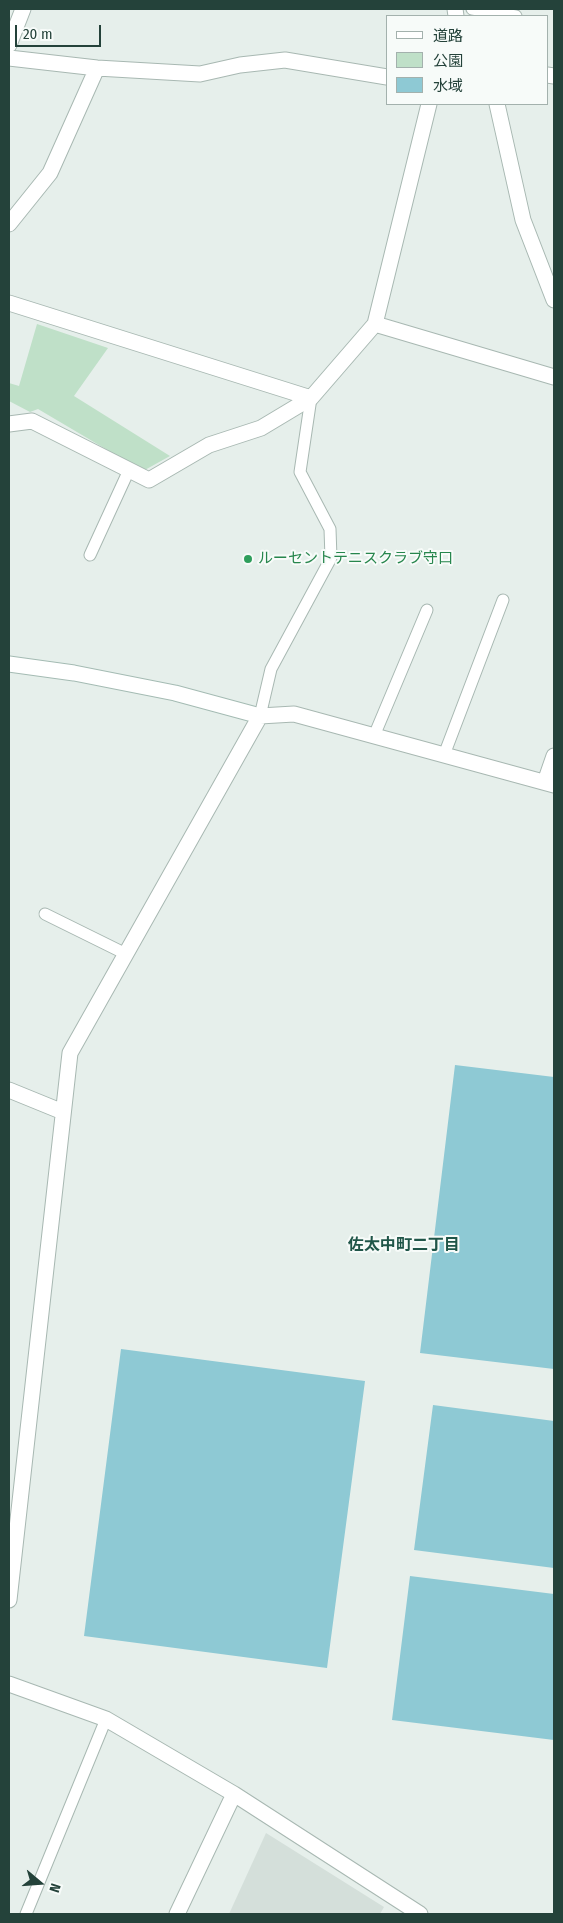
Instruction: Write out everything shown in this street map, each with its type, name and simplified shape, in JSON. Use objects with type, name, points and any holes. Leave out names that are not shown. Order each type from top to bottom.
[{"type":"street","points":[[9,45],[23,9]]},
{"type":"street","points":[[9,58],[97,68],[200,74],[285,60],[386,77]]},
{"type":"street","points":[[9,224],[50,173],[97,68]]},
{"type":"street","points":[[9,424],[32,421],[149,480],[209,445],[261,428],[311,398],[375,324],[429,105]]},
{"type":"street","points":[[497,105],[523,220],[548,268],[554,300]]},
{"type":"street","points":[[9,303],[311,398]]},
{"type":"street","points":[[375,324],[554,377]]},
{"type":"street","points":[[9,664],[74,672],[157,689],[260,716],[294,714],[550,784],[554,756]]},
{"type":"street","points":[[9,1600],[70,1054],[260,716]]},
{"type":"street","points":[[9,1090],[64,1112]]},
{"type":"street","points":[[9,1684],[106,1720],[234,1794],[420,1914]]},
{"type":"street","points":[[177,1914],[234,1794]]},
{"type":"lane","points":[[472,9],[510,15]]},
{"type":"lane","points":[[260,716],[271,669],[331,558],[330,529],[300,472],[311,398]]},
{"type":"lane","points":[[90,555],[129,470]]},
{"type":"lane","points":[[444,755],[503,600]]},
{"type":"lane","points":[[374,736],[427,610]]},
{"type":"lane","points":[[45,914],[126,954]]},
{"type":"lane","points":[[26,1914],[106,1720]]},
{"type":"shaded area","points":[[266,1833],[384,1907],[380,1914],[229,1914]]},
{"type":"green space","points":[[37,324],[108,348],[74,396],[170,456],[143,471],[38,409],[30,412],[9,401],[9,383],[19,386]]},
{"type":"water","points":[[455,1065],[554,1077],[554,1369],[420,1353]]},
{"type":"water","points":[[121,1349],[365,1381],[327,1668],[84,1636]]},
{"type":"water","points":[[433,1405],[554,1421],[554,1568],[414,1550]]},
{"type":"water","points":[[410,1576],[554,1594],[554,1740],[392,1720]]},
{"type":"place","name":"ルーセントテニスクラブ守口","points":[[248,559]]},
{"type":"district","name":"佐太中町二丁目","points":[[404,1246]]}]
